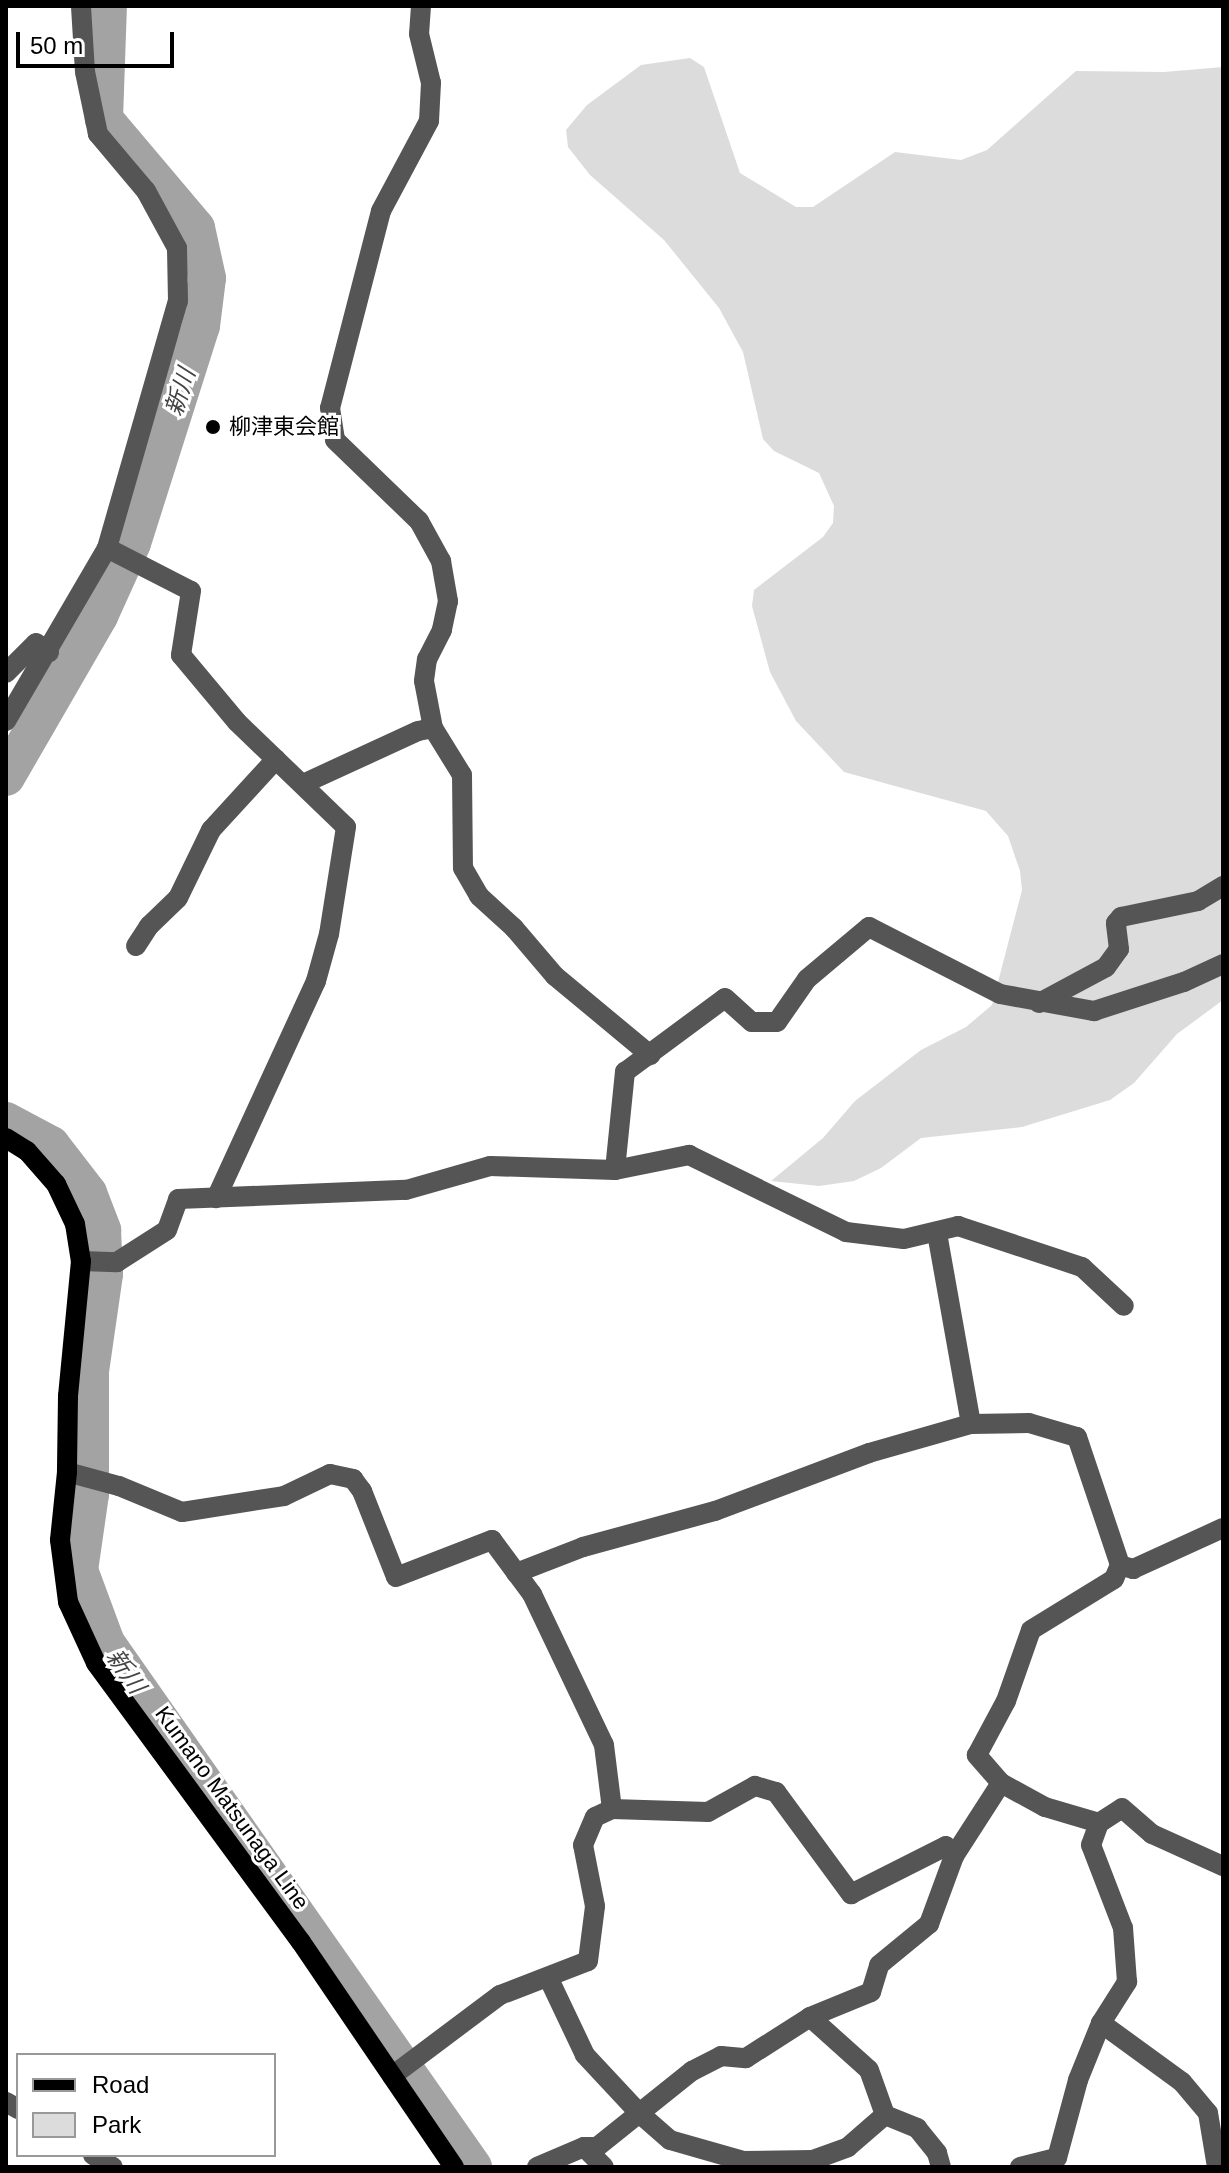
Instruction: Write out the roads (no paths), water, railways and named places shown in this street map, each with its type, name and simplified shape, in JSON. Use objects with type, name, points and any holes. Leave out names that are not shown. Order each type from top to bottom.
[{"type":"main road","name":"Kumano Matsunaga Line","points":[[6,1138],[27,1151],[56,1184],[75,1224],[81,1261],[68,1396],[67,1472],[60,1540],[68,1602],[96,1663],[301,1942],[454,2167]]},
{"type":"street","points":[[6,721],[107,548],[178,301],[177,248],[146,191],[98,134],[85,72],[81,6]]},
{"type":"street","points":[[421,6],[419,34],[431,83],[429,121],[381,211],[330,408],[335,440],[419,521],[441,561],[448,601],[442,630],[427,659],[424,681],[433,728],[462,775],[463,868],[479,896],[514,928],[555,976],[650,1055]]},
{"type":"street","points":[[107,548],[191,591],[181,655],[237,722],[305,783],[346,827],[329,934],[316,981],[216,1198]]},
{"type":"street","points":[[6,673],[36,643],[49,652]]},
{"type":"street","points":[[305,783],[418,731],[433,728]]},
{"type":"street","points":[[136,946],[149,926],[178,898],[211,830],[276,759]]},
{"type":"street","points":[[1039,1003],[1106,967],[1119,949],[1116,923],[1121,917],[1198,901],[1223,886]]},
{"type":"street","points":[[615,1170],[625,1072],[725,998],[752,1022],[777,1022],[807,979],[869,927],[1000,994],[1094,1011],[1184,982],[1223,964]]},
{"type":"street","points":[[81,1261],[117,1262],[167,1230],[178,1199],[406,1190],[490,1166],[615,1170],[689,1155],[846,1232],[904,1239],[958,1226],[1082,1267],[1124,1306]]},
{"type":"street","points":[[937,1233],[971,1424]]},
{"type":"street","points":[[516,1573],[583,1547],[715,1511],[869,1453],[971,1424],[1029,1423],[1077,1437],[1120,1565],[1114,1579],[1031,1630],[1006,1701],[977,1755],[1001,1783],[1045,1807],[1099,1823]]},
{"type":"street","points":[[67,1472],[119,1486],[182,1512],[284,1496],[330,1474],[353,1479],[362,1491],[396,1577],[492,1540],[532,1594],[604,1745],[612,1809]]},
{"type":"street","points":[[1120,1565],[1133,1569],[1223,1528]]},
{"type":"street","points":[[537,2167],[584,2147],[597,2147],[692,2071],[721,2056],[746,2058],[810,2017],[871,1992],[879,1965],[929,1924],[954,1856],[1001,1783]]},
{"type":"street","points":[[392,2076],[500,1995],[588,1961],[595,1906],[583,1845],[595,1817],[612,1809],[708,1812],[755,1786],[776,1792],[851,1894],[946,1846],[954,1856]]},
{"type":"street","points":[[1020,2167],[1057,2158],[1078,2080],[1101,2023],[1127,1982],[1123,1928],[1091,1845],[1099,1823],[1122,1808],[1152,1834],[1223,1866]]},
{"type":"street","points":[[548,1977],[585,2055],[639,2113],[670,2140],[743,2161],[813,2160],[848,2147],[885,2115]]},
{"type":"street","points":[[810,2017],[869,2070],[885,2115],[917,2128],[937,2153],[941,2167]]},
{"type":"street","points":[[1101,2023],[1182,2082],[1208,2113],[1217,2167]]},
{"type":"street","points":[[584,2147],[604,2167]]},
{"type":"waterway","name":"新川","points":[[6,777],[99,616],[132,543],[201,326],[207,278],[196,228],[104,119],[108,6]]},
{"type":"waterway","name":"新川","points":[[6,1121],[51,1145],[88,1193],[102,1230],[104,1274],[90,1371],[90,1494],[79,1570],[106,1643],[473,2167]]},
{"type":"place","name":"柳津東会館","points":[[213,427]]}]
